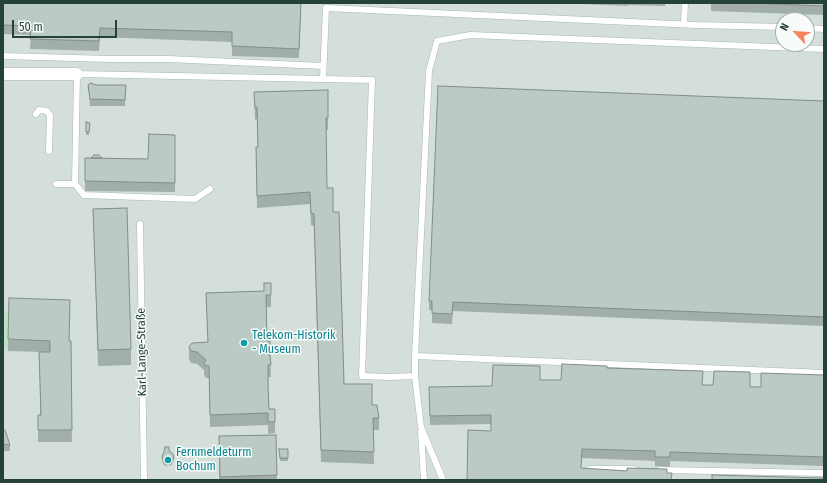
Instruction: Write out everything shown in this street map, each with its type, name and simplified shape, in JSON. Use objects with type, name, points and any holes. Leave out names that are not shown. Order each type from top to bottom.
[{"type":"street","points":[[3,74],[77,74]]},
{"type":"lane","points":[[684,24],[685,3]]},
{"type":"lane","points":[[323,79],[326,8],[775,28]]},
{"type":"lane","points":[[424,480],[421,427],[415,376],[415,356],[429,71],[437,41],[470,36],[824,49]]},
{"type":"lane","points":[[3,56],[168,59],[323,66]]},
{"type":"lane","points":[[210,189],[195,199],[84,195],[74,184],[77,74],[372,80],[362,376],[415,376]]},
{"type":"lane","points":[[36,114],[39,110],[47,111],[50,115],[48,151]]},
{"type":"lane","points":[[56,184],[74,184]]},
{"type":"lane","name":"Karl-Lange-Straße","points":[[140,224],[144,480]]},
{"type":"lane","points":[[415,356],[824,372]]},
{"type":"lane","points":[[421,427],[443,480]]},
{"type":"lane","points":[[590,469],[644,470]]},
{"type":"lane","points":[[652,470],[824,473]]},
{"type":"shaded area","points":[[3,3],[824,3],[824,480],[3,480]]},
{"type":"green space","points":[[3,311],[9,311],[8,351],[3,350]]},
{"type":"building","points":[[3,3],[301,3],[299,49],[232,46],[232,32],[100,28],[99,41],[30,39],[31,26],[3,25]]},
{"type":"building","points":[[752,3],[824,3],[824,6]]},
{"type":"building","points":[[91,83],[96,85],[126,85],[125,100],[90,99],[88,85]]},
{"type":"building","points":[[438,86],[824,101],[824,317],[453,302],[452,314],[432,313],[432,301],[429,301]]},
{"type":"building","points":[[328,90],[328,118],[326,118],[327,188],[333,188],[333,212],[339,212],[344,384],[372,384],[372,405],[377,405],[379,418],[373,418],[374,452],[321,450],[314,214],[311,213],[310,192],[257,196],[257,107],[255,108],[254,92]]},
{"type":"building","points":[[86,122],[90,123],[89,132],[86,132]]},
{"type":"building","points":[[149,134],[175,135],[175,183],[85,181],[85,158],[148,159]]},
{"type":"building","points":[[94,155],[99,155],[102,158],[91,158]]},
{"type":"building","points":[[127,208],[131,349],[98,350],[93,209]]},
{"type":"building","points":[[264,283],[271,283],[271,295],[266,295],[267,341],[270,341],[270,350],[268,351],[268,355],[270,355],[271,365],[268,365],[268,387],[269,409],[275,409],[275,422],[268,422],[268,413],[210,415],[209,366],[206,366],[204,363],[206,360],[197,352],[191,351],[189,347],[192,343],[208,342],[206,293],[264,291]]},
{"type":"building","points":[[9,298],[70,300],[69,341],[71,341],[72,430],[38,430],[38,415],[41,415],[39,352],[50,352],[50,341],[8,339]]},
{"type":"building","points":[[562,364],[607,366],[607,368],[703,371],[702,385],[713,385],[714,371],[750,372],[750,387],[761,387],[761,373],[824,375],[824,457],[670,452],[670,457],[655,457],[655,451],[582,449],[581,468],[627,471],[627,468],[667,469],[667,473],[672,473],[671,480],[467,480],[468,430],[491,431],[491,415],[430,416],[429,387],[492,386],[493,365],[540,366],[540,380],[561,380]]},
{"type":"building","points":[[3,430],[5,430],[10,445],[3,444]]},
{"type":"building","points":[[276,435],[277,475],[220,477],[219,436]]},
{"type":"building","points":[[165,447],[169,447],[169,451],[174,456],[171,462],[163,461],[162,456]]},
{"type":"building","points":[[279,449],[288,449],[288,458],[280,458]]},
{"type":"building","points":[[712,475],[824,478],[824,480],[712,480]]},
{"type":"place","name":"Telekom-Historik - Museum","points":[[244,343]]},
{"type":"place","name":"Fernmeldeturm Bochum","points":[[168,460]]}]
